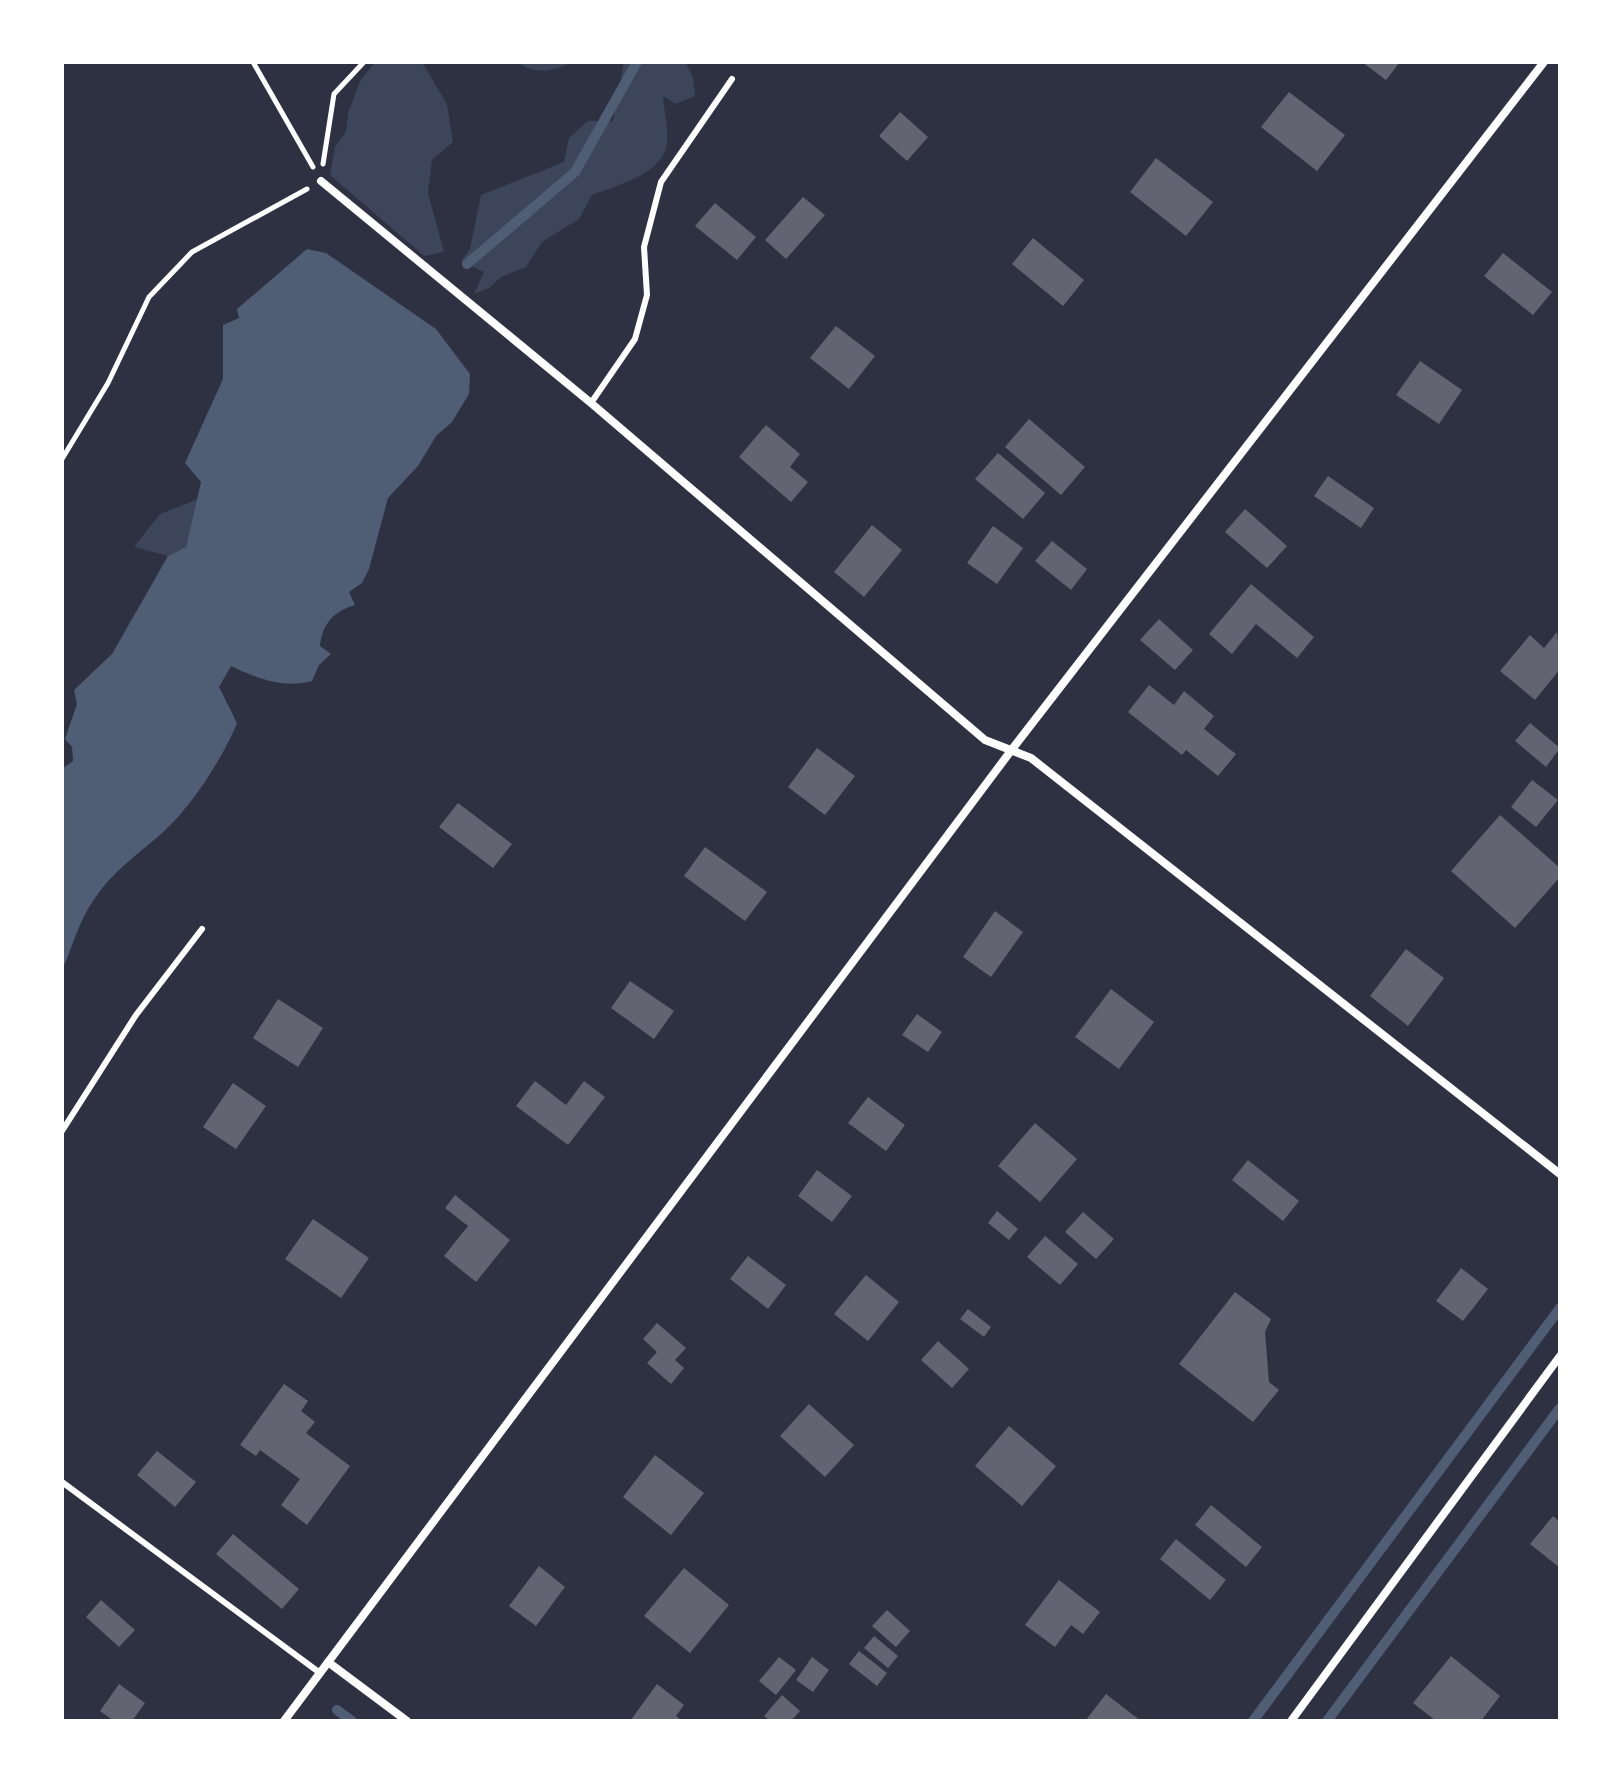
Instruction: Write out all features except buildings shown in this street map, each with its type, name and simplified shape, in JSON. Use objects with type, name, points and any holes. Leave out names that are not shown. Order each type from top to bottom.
[{"type":"street","points":[[284,1721],[1013,748],[1544,62]]},
{"type":"street","points":[[321,181],[591,403],[985,740],[1013,748],[1043,767],[1560,1174]]},
{"type":"street","points":[[1291,1721],[1560,1356]]},
{"type":"street","points":[[328,1662],[407,1721]]},
{"type":"lane","points":[[591,403],[635,339],[647,295],[644,247],[661,182],[732,79]]},
{"type":"lane","points":[[62,1131],[136,1015],[202,929]]},
{"type":"lane","points":[[62,1482],[320,1673]]},
{"type":"path","points":[[253,62],[321,181]]},
{"type":"path","points":[[321,181],[334,94],[364,62]]},
{"type":"path","points":[[62,459],[108,383],[149,297],[170,274],[192,252],[321,181]]},
{"type":"shaded area","points":[[375,62],[422,62],[447,104],[453,142],[432,160],[428,193],[444,252],[424,256],[330,175],[335,147],[346,132],[348,113],[360,81]]},
{"type":"shaded area","points":[[517,62],[572,62],[544,71]]},
{"type":"shaded area","points":[[624,62],[685,62],[693,77],[695,96],[676,104],[663,96],[667,136],[662,157],[635,178],[592,195],[579,219],[542,242],[526,267],[501,277],[489,288],[474,294],[484,272],[461,261],[470,249],[481,195],[564,162],[569,138],[588,121],[613,121]]},
{"type":"shaded area","points":[[307,249],[326,253],[436,329],[470,374],[469,394],[452,422],[436,436],[418,466],[388,498],[369,569],[362,583],[349,592],[355,605],[335,615],[326,625],[320,646],[331,654],[319,665],[312,681],[280,683],[231,666],[219,687],[237,723],[223,752],[183,811],[102,888],[89,906],[62,970],[62,769],[73,761],[72,747],[65,739],[77,704],[74,690],[112,654],[168,556],[186,547],[201,482],[185,463],[223,379],[223,325],[239,318],[237,309]]},
{"type":"shaded area","points":[[198,499],[186,547],[168,556],[134,547],[160,514]]},
{"type":"waterway","points":[[467,264],[575,172],[637,62]]},
{"type":"waterway","points":[[1253,1721],[1560,1308]]},
{"type":"waterway","points":[[1327,1721],[1560,1408]]},
{"type":"waterway","points":[[337,1710],[352,1721]]}]
